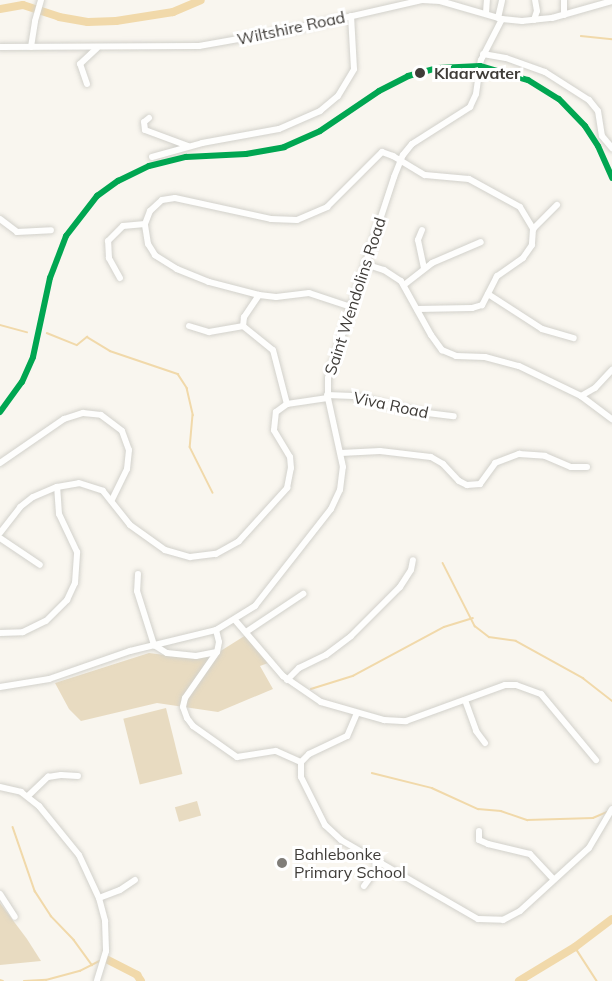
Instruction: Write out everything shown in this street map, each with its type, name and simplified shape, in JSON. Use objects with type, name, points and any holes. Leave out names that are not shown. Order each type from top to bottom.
[{"type":"street","points":[[31,47],[41,0]]},
{"type":"street","name":"Wiltshire Road","points":[[0,47],[199,46],[422,0],[440,1],[500,18],[534,20],[564,15],[612,1]]},
{"type":"street","points":[[486,13],[487,0]]},
{"type":"street","name":"Saint Wendolins Road","points":[[0,687],[57,677],[154,645],[216,630],[235,620],[255,606],[331,509],[343,479],[341,453],[328,397],[330,370],[365,264],[401,160],[412,144],[470,106],[476,94],[483,54],[500,18],[501,0]]},
{"type":"street","points":[[534,20],[537,11],[535,0]]},
{"type":"street","points":[[564,0],[564,15]]},
{"type":"street","points":[[152,157],[188,146],[279,129],[311,116],[327,105],[338,96],[354,69],[351,16]]},
{"type":"street","points":[[87,84],[80,64],[97,48]]},
{"type":"street","points":[[483,54],[506,58],[545,72],[589,100],[598,111],[602,136],[612,148]]},
{"type":"street","points":[[149,118],[144,122],[145,130],[188,146]]},
{"type":"street","points":[[351,307],[309,293],[259,296],[209,282],[169,265],[151,250],[146,237],[145,224],[157,203],[175,198],[271,219],[297,220],[327,207],[378,154],[387,153],[424,175],[461,177],[476,182],[520,207],[533,229],[532,245],[527,255],[497,276],[485,303],[478,307],[417,309]]},
{"type":"street","points":[[533,229],[557,205]]},
{"type":"street","points":[[0,219],[17,232],[51,230]]},
{"type":"street","points":[[120,278],[109,258],[108,241],[123,226],[145,224]]},
{"type":"street","points":[[422,230],[418,240],[424,268]]},
{"type":"street","points":[[404,285],[424,268],[482,242]]},
{"type":"street","points":[[365,264],[393,275],[404,285],[435,342],[445,352],[456,356],[485,357],[509,363],[581,396],[612,419]]},
{"type":"street","points":[[488,294],[538,327],[574,338]]},
{"type":"street","points":[[243,327],[244,317],[259,296]]},
{"type":"street","points":[[0,532],[26,502],[57,487],[87,484],[103,491],[130,525],[155,544],[176,555],[202,557],[231,547],[246,534],[287,488],[291,468],[290,457],[274,430],[273,421],[276,412],[287,404],[273,350],[243,327],[209,332],[189,326]]},
{"type":"street","points":[[581,396],[595,388],[612,370]]},
{"type":"street","name":"Viva Road","points":[[287,404],[328,397],[353,396],[419,412],[454,416]]},
{"type":"street","points":[[0,463],[64,419],[83,413],[101,415],[122,431],[129,450],[127,469],[112,500]]},
{"type":"street","points":[[341,453],[380,451],[431,458],[443,464],[462,484],[478,485],[490,468],[507,456],[535,454],[571,466],[587,467]]},
{"type":"street","points":[[0,633],[23,632],[46,621],[67,600],[75,582],[77,552],[59,514],[57,487]]},
{"type":"street","points":[[0,538],[40,565]]},
{"type":"street","points":[[287,680],[295,671],[326,655],[351,636],[400,587],[408,576],[413,560]]},
{"type":"street","points":[[138,574],[137,591],[154,645],[167,653],[196,656],[217,652]]},
{"type":"street","points":[[246,632],[303,594]]},
{"type":"street","points":[[235,620],[287,680],[321,702],[389,721],[406,721],[506,685],[542,694],[596,760]]},
{"type":"street","points":[[216,630],[219,642],[217,652],[185,698],[183,707],[187,718],[193,726],[237,757],[276,751],[301,762]]},
{"type":"street","points":[[465,700],[476,731],[485,743]]},
{"type":"street","points":[[357,713],[347,736],[309,754],[301,762],[301,777],[330,831],[464,911],[489,921],[514,916],[554,880],[592,844],[612,809]]},
{"type":"street","points":[[28,796],[48,777],[61,774],[78,776]]},
{"type":"street","points":[[0,787],[28,796],[72,844],[99,898],[106,937],[103,967],[98,981]]},
{"type":"street","points":[[479,831],[479,840],[530,854],[554,880]]},
{"type":"street","points":[[364,886],[381,863]]},
{"type":"street","points":[[99,898],[120,890],[135,880]]},
{"type":"street","points":[[0,894],[15,918]]},
{"type":"shaded area","points":[[246,635],[268,663],[260,666],[273,689],[218,712],[157,703],[81,721],[69,709],[55,683],[149,653],[181,657],[219,652]]},
{"type":"shaded area","points":[[166,708],[182,774],[140,785],[123,719]]},
{"type":"shaded area","points":[[197,801],[201,815],[179,822],[175,807]]},
{"type":"shaded area","points":[[0,903],[27,939],[41,961],[0,965]]},
{"type":"waterway","points":[[0,9],[23,5],[59,17],[88,22],[116,21],[173,12],[201,0]]},
{"type":"waterway","points":[[581,36],[612,39]]},
{"type":"waterway","points":[[0,325],[27,332]]},
{"type":"waterway","points":[[47,333],[77,345],[87,337],[110,351],[178,374],[187,388],[193,415],[190,447],[213,493]]},
{"type":"waterway","points":[[443,563],[475,626],[489,637],[516,641],[583,678],[612,701]]},
{"type":"waterway","points":[[311,689],[353,676],[444,627],[473,618]]},
{"type":"waterway","points":[[372,773],[432,788],[478,809],[501,811],[527,820],[593,818],[607,812]]},
{"type":"waterway","points":[[13,827],[35,891],[51,916],[74,940],[92,965]]},
{"type":"waterway","points":[[519,981],[575,947],[612,919]]},
{"type":"waterway","points":[[575,947],[597,981]]},
{"type":"waterway","points":[[108,960],[137,975],[141,981]]},
{"type":"waterway","points":[[24,981],[46,980],[80,971],[100,961]]},
{"type":"transit line","points":[[0,412],[22,382],[33,357],[50,278],[66,236],[97,196],[118,181],[149,166],[186,157],[246,154],[284,147],[320,131],[379,91],[408,76],[438,68],[480,66],[528,80],[559,99],[585,126],[598,146],[612,178]]},
{"type":"place","name":"Klaarwater","points":[[420,73]]},
{"type":"place","name":"Bahlebonke Primary School","points":[[282,863]]}]
